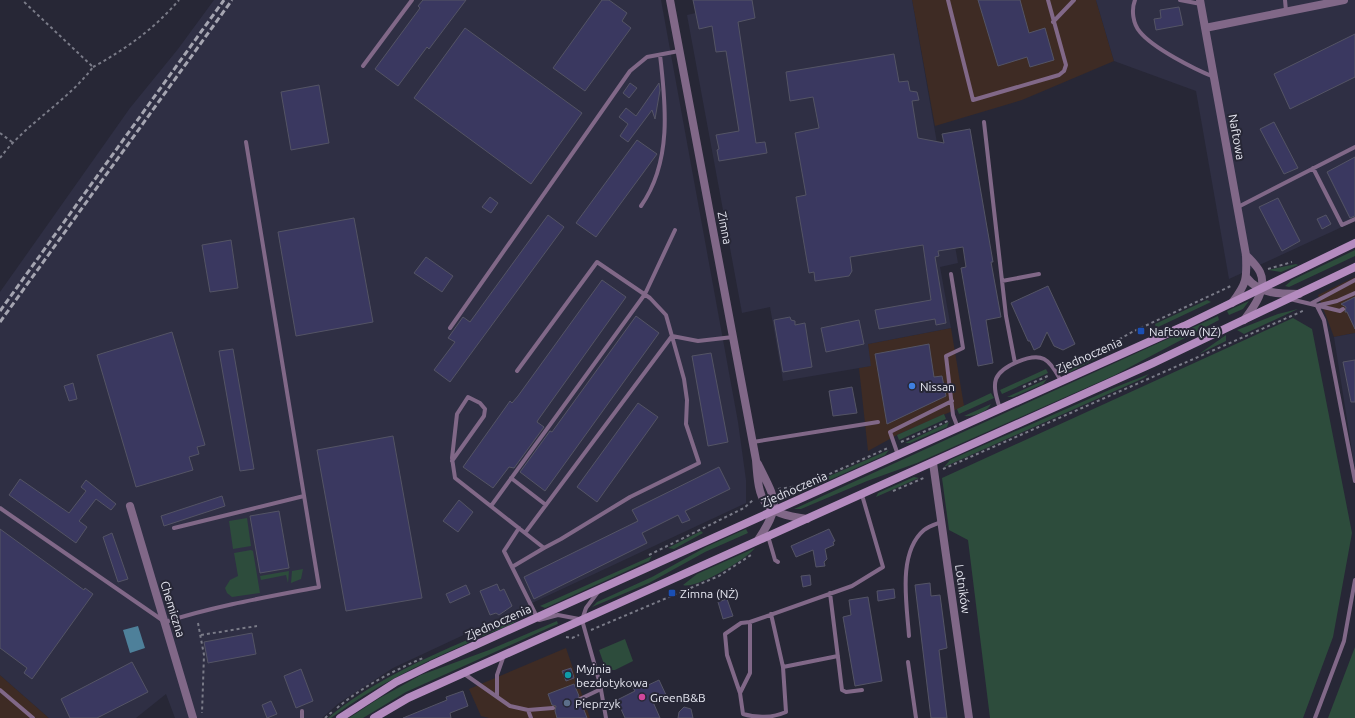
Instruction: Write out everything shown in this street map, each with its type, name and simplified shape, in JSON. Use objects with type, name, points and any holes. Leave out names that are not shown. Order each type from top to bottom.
[{"type":"main road","name":"Zjednoczenia","points":[[340,718],[396,682],[1232,303],[1355,243]]},
{"type":"main road","points":[[374,718],[408,698],[462,673],[933,463],[1290,299],[1355,267]]},
{"type":"street","name":"Zimna","points":[[670,0],[753,442],[761,496],[766,506],[774,511],[775,502],[772,491],[756,460]]},
{"type":"street","points":[[1205,28],[1344,0]]},
{"type":"street","name":"Naftowa","points":[[1201,2],[1246,255],[1247,278],[1241,292],[1232,303]]},
{"type":"street","points":[[1244,320],[1253,308],[1261,289],[1262,282],[1260,272],[1246,255]]},
{"type":"street","points":[[1247,278],[1251,283],[1261,289],[1280,294],[1298,294]]},
{"type":"street","name":"Lotników","points":[[933,463],[969,718]]},
{"type":"street","name":"Chemiczna","points":[[130,506],[165,622],[197,717]]},
{"type":"street","points":[[758,540],[770,523],[774,511],[790,517],[807,519]]},
{"type":"lane","points":[[363,66],[412,0]]},
{"type":"lane","points":[[948,0],[974,100],[1059,75],[1064,71],[1066,65],[1048,0]]},
{"type":"lane","points":[[1053,22],[1074,0]]},
{"type":"lane","points":[[1135,0],[1133,5],[1134,19],[1140,32],[1194,69],[1214,77]]},
{"type":"lane","points":[[1180,0],[1201,2]]},
{"type":"lane","points":[[1285,0],[1286,12]]},
{"type":"lane","points":[[450,328],[630,71],[647,57],[679,51]]},
{"type":"lane","points":[[641,206],[651,192],[662,157],[664,92],[660,55]]},
{"type":"lane","points":[[984,122],[1006,316],[1015,364]]},
{"type":"lane","points":[[0,508],[165,622],[193,613],[319,587],[246,142]]},
{"type":"lane","points":[[1238,207],[1355,147]]},
{"type":"lane","points":[[1314,168],[1342,225],[1355,219]]},
{"type":"lane","points":[[491,506],[645,294],[675,230]]},
{"type":"lane","points":[[512,567],[630,497],[699,463],[686,424],[687,400],[684,379],[666,315],[645,294],[597,262],[517,371]]},
{"type":"lane","points":[[952,274],[963,348],[946,356],[954,418],[958,428]]},
{"type":"lane","points":[[1002,281],[1039,274]]},
{"type":"lane","points":[[1312,303],[1355,280]]},
{"type":"lane","points":[[1317,306],[1337,301],[1355,293]]},
{"type":"lane","points":[[1290,299],[1312,303],[1317,306],[1340,311],[1343,309]]},
{"type":"lane","points":[[1317,306],[1324,320],[1355,481]]},
{"type":"lane","points":[[672,336],[698,341],[733,337]]},
{"type":"lane","points":[[525,533],[672,336]]},
{"type":"lane","points":[[1000,409],[995,389],[996,379],[1000,372],[1025,358],[1043,358],[1048,362],[1061,381]]},
{"type":"lane","points":[[452,461],[484,416],[485,409],[480,403],[468,397],[457,414],[452,461],[455,478],[544,548]]},
{"type":"lane","points":[[898,455],[890,432],[952,401]]},
{"type":"lane","points":[[753,442],[878,422]]},
{"type":"lane","points":[[512,478],[546,505]]},
{"type":"lane","points":[[771,614],[783,667],[786,712],[778,716],[753,717],[742,714],[740,693],[727,655],[724,634],[741,623],[750,622],[771,614],[830,593],[852,586],[884,567],[862,495]]},
{"type":"lane","points":[[174,528],[304,496]]},
{"type":"lane","points":[[909,636],[906,598],[906,563],[915,542],[924,530],[941,522]]},
{"type":"lane","points":[[519,528],[504,551],[537,617]]},
{"type":"lane","points":[[768,536],[775,560],[778,562]]},
{"type":"lane","points":[[1315,718],[1344,640],[1355,580]]},
{"type":"lane","points":[[602,588],[590,601],[582,620],[601,689],[606,718]]},
{"type":"lane","points":[[830,593],[842,690],[846,692],[862,690]]},
{"type":"lane","points":[[525,623],[558,615],[582,620]]},
{"type":"lane","points":[[740,693],[750,673],[750,622]]},
{"type":"lane","points":[[497,696],[497,675],[505,654]]},
{"type":"lane","points":[[783,667],[838,656]]},
{"type":"lane","points":[[908,662],[916,718]]},
{"type":"lane","points":[[462,673],[510,706],[528,710],[553,708]]},
{"type":"lane","points":[[580,699],[601,689]]},
{"type":"lane","points":[[0,690],[33,718]]},
{"type":"lane","points":[[528,710],[531,718]]},
{"type":"lane","points":[[302,711],[302,718]]},
{"type":"path","points":[[22,0],[93,67]]},
{"type":"path","points":[[0,158],[12,142],[83,81],[93,67],[124,50],[141,38],[166,15],[179,0]]},
{"type":"path","points":[[0,133],[12,142]]},
{"type":"path","points":[[1214,294],[1217,299]]},
{"type":"path","points":[[197,717],[204,655],[198,623]]},
{"type":"path","points":[[201,636],[257,626]]},
{"type":"shaded area","points":[[214,0],[661,0],[738,422],[746,480],[746,503],[393,668],[339,703],[322,718],[175,718],[166,694],[136,718],[49,718],[0,675],[0,292],[130,108],[178,49]]},
{"type":"shaded area","points":[[752,0],[912,0],[958,263],[940,267],[951,328],[868,344],[871,366],[783,381],[770,307],[742,313],[687,15]]},
{"type":"shaded area","points":[[912,0],[1096,0],[1114,61],[1022,100],[935,126]]},
{"type":"shaded area","points":[[1096,0],[1355,0],[1355,221],[1229,279],[1196,91],[1114,61]]},
{"type":"shaded area","points":[[1355,277],[1355,333],[1334,337],[1318,295]]},
{"type":"shaded area","points":[[951,328],[964,406],[897,435],[868,451],[859,368],[870,366],[868,344]]},
{"type":"shaded area","points":[[1355,333],[1355,470],[1334,337]]},
{"type":"shaded area","points":[[138,626],[145,648],[130,653],[123,630]]},
{"type":"shaded area","points":[[566,648],[590,718],[489,718],[481,716],[469,689]]},
{"type":"shaded area","points":[[0,675],[49,718],[0,718]]},
{"type":"green space","points":[[1355,250],[1355,256],[1289,287],[1285,286],[1292,280]]},
{"type":"green space","points":[[1296,264],[1298,265],[1281,272],[1268,270]]},
{"type":"green space","points":[[1207,300],[1211,302],[1156,328],[1155,324]]},
{"type":"green space","points":[[1249,301],[1243,309],[1229,315],[1227,311]]},
{"type":"green space","points":[[1298,309],[1244,334],[1237,330],[1278,314]]},
{"type":"green space","points":[[1218,316],[1219,320],[1115,375],[917,463],[867,481],[801,509],[794,509]]},
{"type":"green space","points":[[1293,318],[1312,329],[1352,533],[1333,637],[1303,718],[990,718],[968,540],[949,530],[942,478]]},
{"type":"green space","points":[[1226,335],[1226,341],[1199,354]]},
{"type":"green space","points":[[1095,357],[1097,358],[1070,372],[1065,370]]},
{"type":"green space","points":[[1046,369],[1048,373],[1002,394],[1000,390]]},
{"type":"green space","points":[[1149,374],[1144,378],[944,467],[950,460]]},
{"type":"green space","points":[[1047,379],[1043,384],[1013,397],[1007,397]]},
{"type":"green space","points":[[991,393],[994,398],[959,414],[957,409]]},
{"type":"green space","points":[[991,404],[987,409],[979,413],[971,416],[964,416]]},
{"type":"green space","points":[[944,414],[946,419],[899,440],[897,435]]},
{"type":"green space","points":[[949,422],[947,427],[910,443],[905,443]]},
{"type":"green space","points":[[889,450],[885,455],[807,490],[793,493],[782,490],[809,485]]},
{"type":"green space","points":[[914,477],[919,478],[876,497],[878,493]]},
{"type":"green space","points":[[247,518],[251,546],[233,549],[229,521]]},
{"type":"green space","points":[[746,529],[748,533],[705,552],[649,583],[592,607],[597,602],[652,577],[706,547]]},
{"type":"green space","points":[[701,531],[703,533],[674,549],[668,548]]},
{"type":"green space","points":[[755,548],[732,566],[709,578],[698,583],[683,585],[697,574]]},
{"type":"green space","points":[[251,550],[253,551],[260,593],[232,597],[227,593],[225,588],[230,580],[238,576],[234,553]]},
{"type":"green space","points":[[652,556],[649,561],[545,608],[540,606]]},
{"type":"green space","points":[[303,569],[301,579],[291,583],[292,571]]},
{"type":"green space","points":[[289,571],[288,583],[286,575],[261,580],[260,576]]},
{"type":"green space","points":[[524,614],[521,618],[505,627],[483,636],[480,634]]},
{"type":"green space","points":[[557,621],[558,624],[406,692],[363,718],[349,718],[378,699],[421,675],[489,650]]},
{"type":"green space","points":[[469,639],[468,643],[398,676],[347,706],[331,718],[328,718],[344,705],[378,683],[413,664]]},
{"type":"green space","points":[[625,639],[633,661],[615,670],[606,670],[599,650]]},
{"type":"green space","points":[[1355,647],[1355,718],[1328,718]]},
{"type":"building","points":[[423,0],[466,0],[429,49],[427,47],[398,86],[375,69],[420,8],[418,6]]},
{"type":"building","points":[[602,0],[609,0],[627,13],[622,21],[631,28],[585,91],[553,68]]},
{"type":"building","points":[[693,0],[752,0],[755,18],[738,22],[756,143],[765,142],[767,153],[719,161],[717,150],[719,149],[716,135],[739,131],[726,51],[716,52],[712,26],[699,29]]},
{"type":"building","points":[[978,0],[1020,0],[1029,33],[1045,28],[1054,60],[1030,67],[1027,57],[998,66]]},
{"type":"building","points":[[1179,7],[1183,25],[1156,30],[1154,19],[1161,18],[1160,10]]},
{"type":"building","points":[[465,28],[582,113],[531,184],[414,98]]},
{"type":"building","points":[[1355,34],[1355,77],[1290,109],[1274,74]]},
{"type":"building","points":[[894,54],[899,82],[908,81],[910,91],[917,92],[919,100],[912,101],[918,138],[944,143],[942,134],[970,129],[1001,317],[986,320],[993,363],[978,366],[961,268],[966,267],[963,247],[938,251],[939,256],[935,257],[946,323],[936,325],[935,319],[879,329],[875,310],[931,300],[923,245],[850,257],[852,271],[849,276],[815,281],[814,272],[809,273],[796,197],[806,195],[795,133],[819,128],[813,97],[790,101],[786,72]]},
{"type":"building","points":[[630,83],[637,88],[629,98],[623,93]]},
{"type":"building","points":[[659,83],[660,90],[655,119],[652,110],[628,142],[620,136],[628,124],[619,117],[626,108],[636,116]]},
{"type":"building","points":[[319,85],[329,143],[291,150],[281,92]]},
{"type":"building","points":[[1274,122],[1298,168],[1284,174],[1260,129]]},
{"type":"building","points":[[637,140],[657,154],[596,237],[576,223]]},
{"type":"building","points":[[1355,157],[1355,216],[1350,218],[1327,172]]},
{"type":"building","points":[[490,197],[498,203],[491,213],[482,207]]},
{"type":"building","points":[[1278,198],[1300,241],[1282,251],[1259,207]]},
{"type":"building","points":[[548,215],[564,227],[450,382],[434,370],[455,342],[448,338],[463,317],[470,322]]},
{"type":"building","points":[[1326,215],[1331,224],[1322,229],[1317,219]]},
{"type":"building","points":[[354,218],[373,322],[296,336],[278,232]]},
{"type":"building","points":[[231,240],[238,288],[210,292],[202,245]]},
{"type":"building","points":[[426,257],[453,276],[442,292],[414,273]]},
{"type":"building","points":[[602,280],[626,297],[538,420],[537,422],[544,427],[514,468],[509,467],[493,488],[463,467],[510,401],[512,403],[518,396]]},
{"type":"building","points":[[1048,286],[1075,344],[1063,350],[1054,346],[1047,332],[1040,347],[1034,350],[1030,341],[1028,341],[1011,303]]},
{"type":"building","points":[[1355,297],[1355,329],[1347,312],[1345,312],[1346,307],[1341,304]]},
{"type":"building","points":[[636,316],[659,333],[545,491],[520,472],[550,431],[552,432]]},
{"type":"building","points":[[790,317],[791,320],[795,321],[795,325],[805,323],[812,367],[783,372],[774,320]]},
{"type":"building","points":[[859,320],[864,344],[826,352],[821,328]]},
{"type":"building","points":[[172,332],[205,445],[197,447],[199,454],[189,457],[193,470],[136,487],[97,355]]},
{"type":"building","name":"Nissan","points":[[929,344],[934,377],[942,376],[946,396],[887,424],[875,354]]},
{"type":"building","points":[[233,349],[254,469],[240,471],[219,351]]},
{"type":"building","points":[[711,353],[728,442],[708,446],[692,356]]},
{"type":"building","points":[[1355,360],[1355,402],[1351,402],[1343,362]]},
{"type":"building","points":[[73,383],[77,399],[69,401],[64,386]]},
{"type":"building","points":[[852,387],[857,413],[833,416],[829,391]]},
{"type":"building","points":[[638,403],[658,417],[597,502],[577,487]]},
{"type":"building","points":[[393,436],[422,598],[346,611],[317,450]]},
{"type":"building","points":[[719,467],[730,489],[685,511],[690,520],[682,523],[678,515],[642,533],[647,543],[534,599],[524,577],[638,521],[632,510]]},
{"type":"building","points":[[20,479],[69,513],[86,491],[81,487],[86,480],[116,504],[111,510],[96,499],[79,521],[87,527],[76,543],[9,495]]},
{"type":"building","points":[[222,496],[225,506],[164,526],[161,516]]},
{"type":"building","points":[[459,500],[473,512],[458,532],[443,521]]},
{"type":"building","points":[[279,511],[289,568],[260,573],[250,516]]},
{"type":"building","points":[[0,529],[84,590],[85,588],[93,594],[32,679],[24,673],[27,668],[0,648]]},
{"type":"building","points":[[829,529],[835,541],[833,542],[834,545],[825,549],[827,559],[824,562],[825,566],[816,567],[813,550],[796,557],[791,546]]},
{"type":"building","points":[[112,533],[128,579],[118,582],[103,537]]},
{"type":"building","points":[[810,575],[811,585],[803,587],[801,576]]},
{"type":"building","points":[[930,583],[931,596],[940,595],[947,648],[939,650],[947,718],[931,718],[915,585]]},
{"type":"building","points":[[497,584],[500,591],[504,589],[512,606],[499,615],[496,613],[490,615],[480,591]]},
{"type":"building","points":[[466,585],[470,594],[450,603],[446,594]]},
{"type":"building","points":[[894,589],[895,598],[878,601],[877,591]]},
{"type":"building","points":[[868,597],[882,681],[855,686],[843,617],[851,615],[849,600]]},
{"type":"building","points":[[727,599],[733,616],[723,619],[718,602]]},
{"type":"building","points":[[252,633],[256,654],[208,663],[204,642]]},
{"type":"building","points":[[132,662],[148,692],[97,718],[70,718],[61,699]]},
{"type":"building","name":"Myjnia bezdotykowa","points":[[571,668],[574,678],[566,681],[562,671]]},
{"type":"building","points":[[301,669],[313,701],[296,708],[284,676]]},
{"type":"building","name":"GreenB&B","points":[[659,680],[666,695],[653,702],[660,718],[625,718],[617,700],[635,691],[632,686],[641,682],[644,687]]},
{"type":"building","name":"Pieprzyk","points":[[574,684],[579,696],[577,700],[581,702],[587,718],[557,718],[555,711],[556,706],[552,705],[548,694]]},
{"type":"building","points":[[463,691],[468,706],[450,713],[451,718],[403,718],[447,700],[446,697]]},
{"type":"building","points":[[271,701],[277,714],[267,718],[262,705]]},
{"type":"building","points":[[684,707],[691,709],[693,718],[678,718],[679,712]]},
{"type":"railway","points":[[0,311],[224,0]]},
{"type":"railway","points":[[0,322],[232,0]]},
{"type":"place","name":"Naftowa (NŻ)","points":[[1141,331]]},
{"type":"place","name":"Nissan","points":[[912,386]]},
{"type":"place","name":"Zimna (NŻ)","points":[[672,593]]},
{"type":"place","name":"Myjnia bezdotykowa","points":[[568,675]]},
{"type":"place","name":"GreenB&B","points":[[642,697]]},
{"type":"place","name":"Pieprzyk","points":[[567,703]]}]
